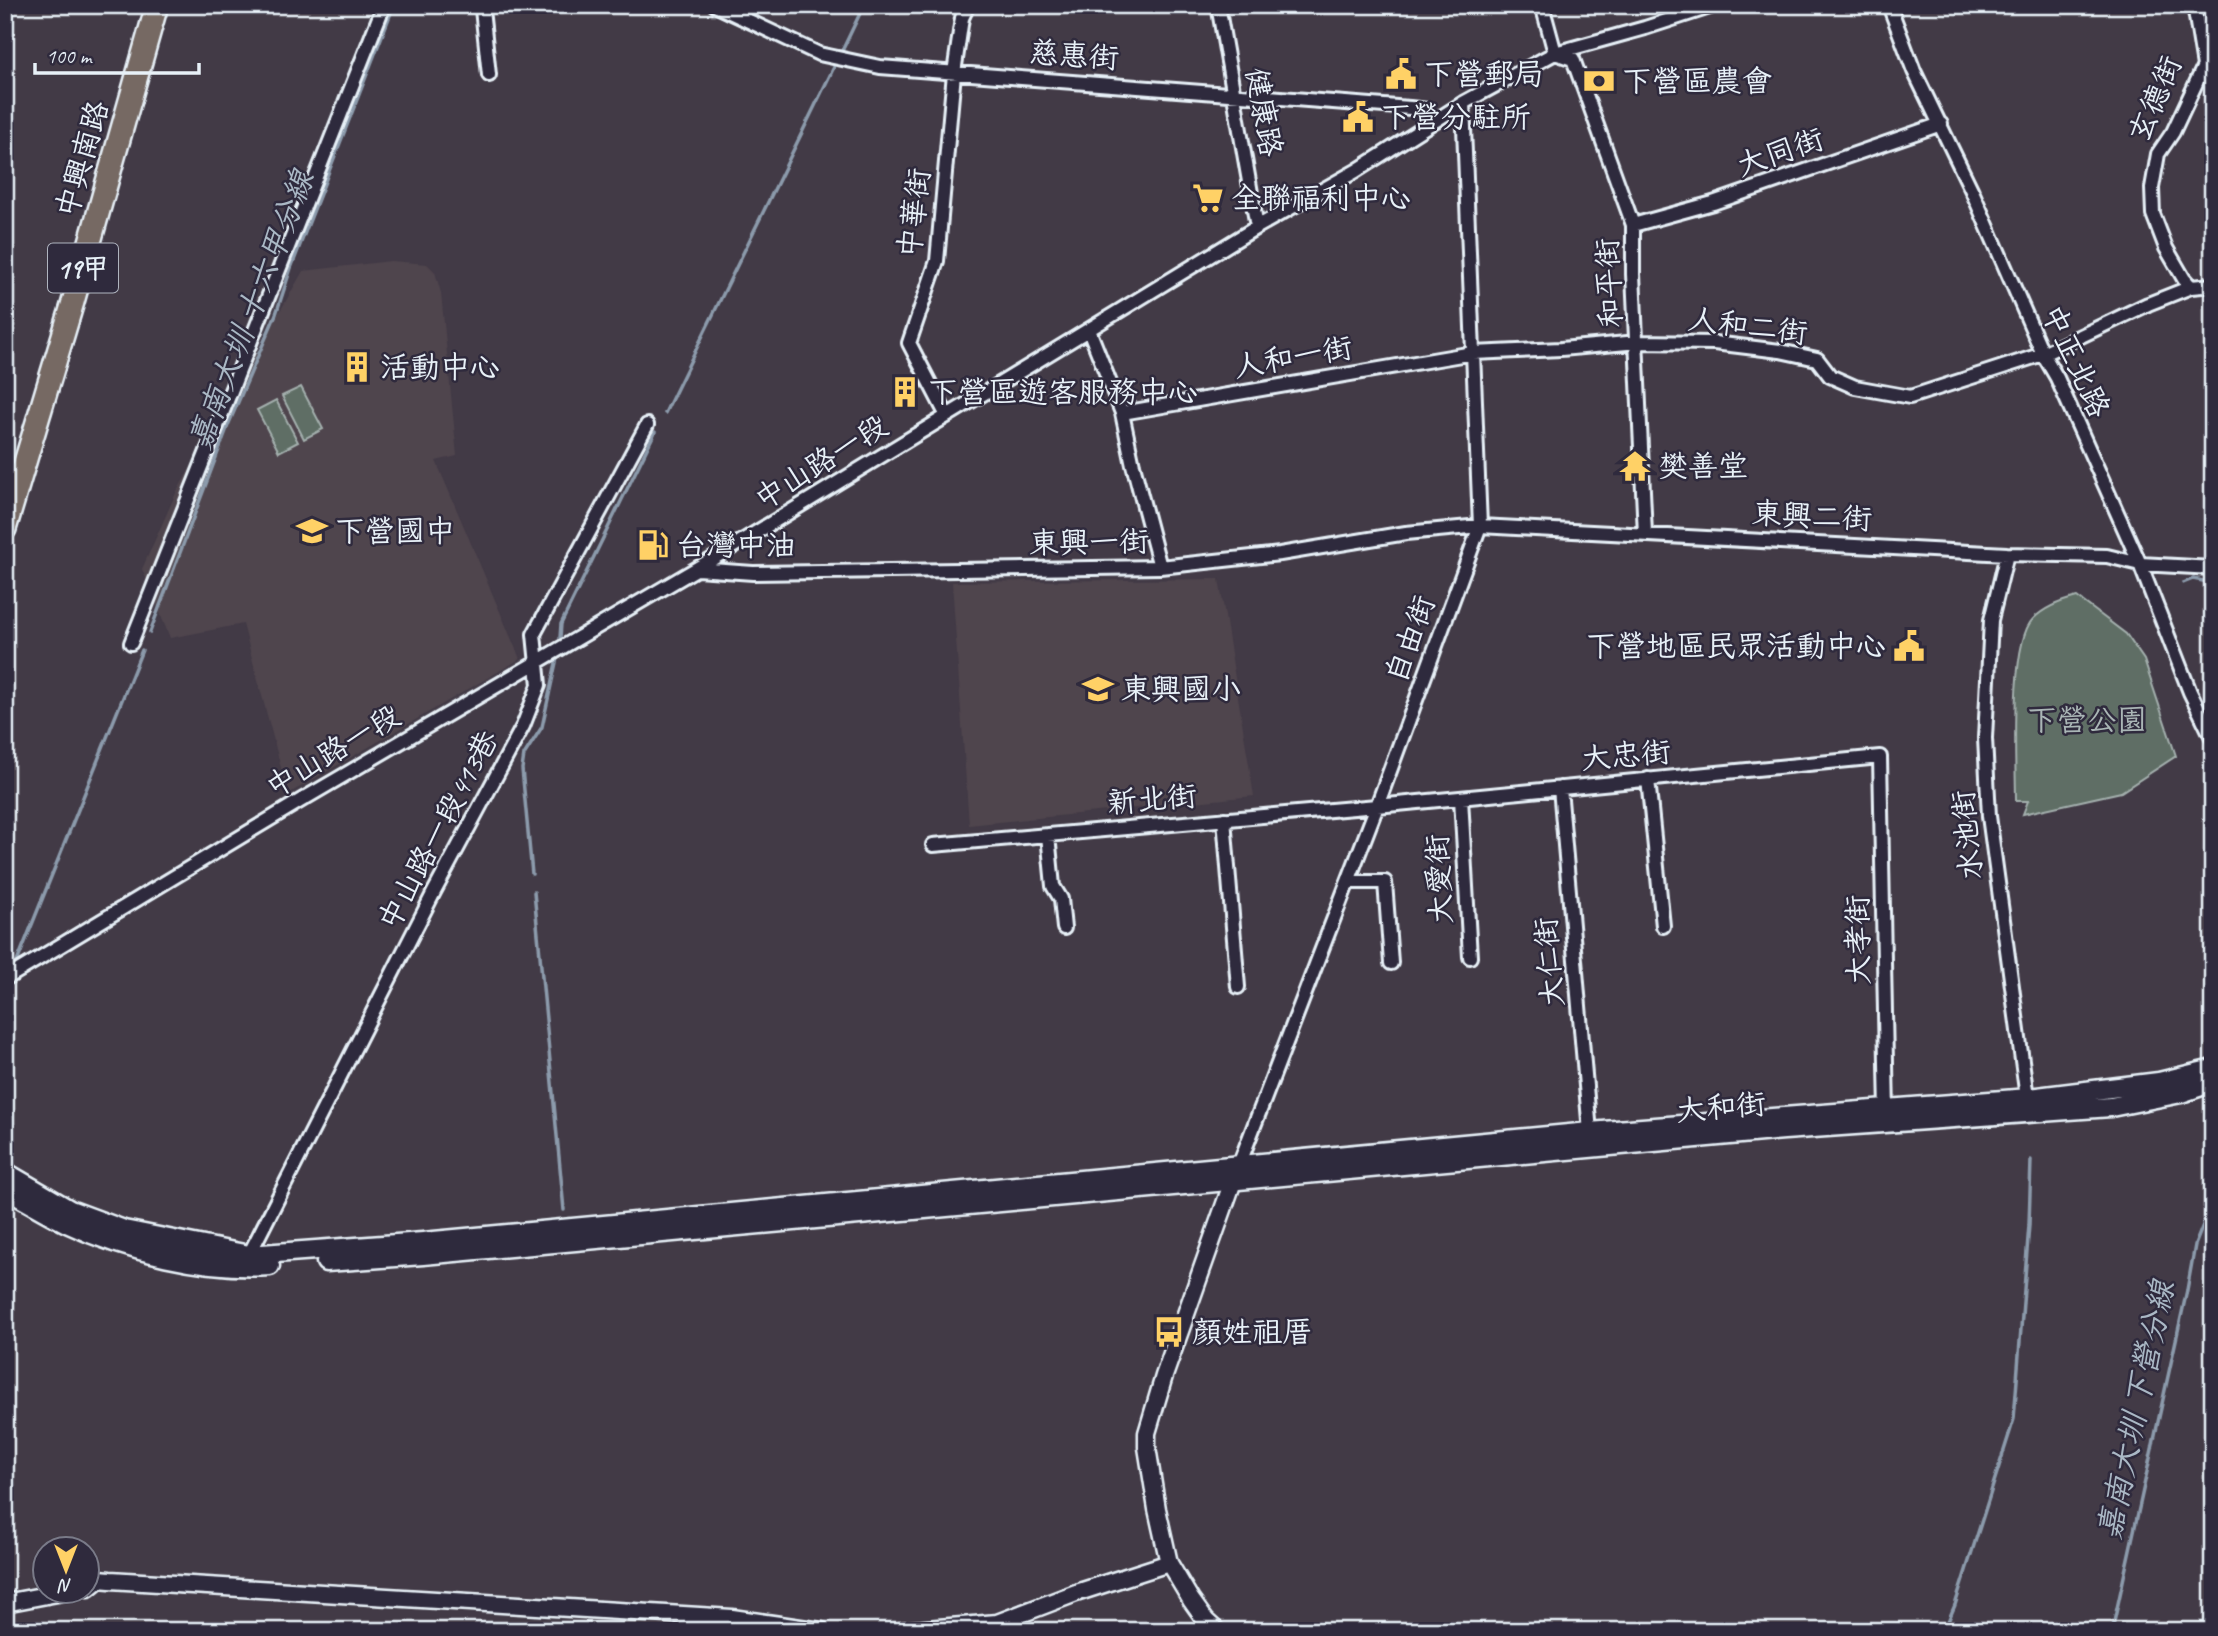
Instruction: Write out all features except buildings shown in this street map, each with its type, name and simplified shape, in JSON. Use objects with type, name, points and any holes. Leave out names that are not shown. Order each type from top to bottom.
[{"type":"main road","name":"中興南路","points":[[5,529],[157,5]]},
{"type":"main road","name":"大和街","points":[[2028,1105],[2159,1082],[2213,1069]]},
{"type":"main road","name":"大和街","points":[[1236,1172],[1590,1132],[2028,1105],[2111,1107],[2181,1093],[2213,1082]]},
{"type":"main road","name":"大和街","points":[[1236,1172],[1887,1115]]},
{"type":"main road","points":[[5,1172],[70,1210],[124,1230],[249,1255],[1236,1172]]},
{"type":"main road","points":[[5,1189],[67,1223],[123,1245],[187,1260],[241,1268],[423,1255],[1236,1172]]},
{"type":"street","points":[[131,643],[384,5]]},
{"type":"street","points":[[484,5],[482,9],[489,75]]},
{"type":"street","name":"慈惠街","points":[[715,5],[831,58],[880,67],[1410,108],[1427,110],[1430,122]]},
{"type":"street","name":"中華街","points":[[947,415],[909,343],[939,255],[954,73],[962,18],[968,5]]},
{"type":"street","name":"健康路","points":[[1218,5],[1257,227]]},
{"type":"street","points":[[1542,5],[1555,53]]},
{"type":"street","name":"中山路一段","points":[[5,979],[536,661],[696,569],[1257,227],[1356,171],[1462,103],[1555,53],[1716,5]]},
{"type":"street","name":"中正北路","points":[[1889,5],[1914,71],[1941,124],[2140,564],[2190,692],[2213,739]]},
{"type":"street","name":"玄德街","points":[[2191,287],[2183,279],[2166,248],[2153,214],[2152,188],[2158,154],[2173,132],[2204,66],[2194,5]]},
{"type":"street","name":"和平街","points":[[1555,53],[1573,59],[1633,225],[1645,534]]},
{"type":"street","name":"自由街","points":[[1236,1172],[1377,806],[1480,526],[1462,103]]},
{"type":"street","name":"大同街","points":[[1633,225],[1713,203],[1941,124]]},
{"type":"street","name":"人和二街","points":[[1473,353],[1638,342],[1714,343],[1780,351],[1817,359],[1830,376],[1855,387],[1910,397],[2043,354],[2148,304],[2191,287],[2213,285]]},
{"type":"street","points":[[1089,330],[1122,413],[1160,567]]},
{"type":"street","name":"人和一街","points":[[1122,413],[1473,353]]},
{"type":"street","name":"中山路一段413巷","points":[[249,1255],[434,892],[523,726],[538,685],[534,634],[647,425]]},
{"type":"street","name":"東興二街","points":[[1480,526],[2007,554],[2108,555],[2140,564],[2213,568]]},
{"type":"street","name":"東興一街","points":[[696,569],[753,573],[1160,567],[1280,554],[1406,533],[1480,526]]},
{"type":"street","name":"水池街","points":[[2007,554],[1990,620],[1985,738],[1989,816],[2028,1105]]},
{"type":"street","name":"大忠街","points":[[1377,806],[1880,757]]},
{"type":"street","name":"大孝街","points":[[1880,757],[1887,1115]]},
{"type":"street","points":[[1648,779],[1663,926]]},
{"type":"street","name":"大仁街","points":[[1560,788],[1590,1132]]},
{"type":"street","name":"大愛街","points":[[1461,798],[1470,957]]},
{"type":"street","name":"新北街","points":[[933,845],[1377,806]]},
{"type":"street","points":[[1224,819],[1238,987]]},
{"type":"street","points":[[1048,835],[1053,886],[1061,899],[1064,928]]},
{"type":"street","points":[[1348,882],[1385,882],[1391,963]]},
{"type":"street","points":[[1217,1631],[1191,1600],[1169,1563],[1147,1447],[1148,1426],[1236,1172]]},
{"type":"street","points":[[903,1631],[997,1623],[1076,1593],[1169,1563]]},
{"type":"street","points":[[102,1579],[732,1618],[821,1631]]},
{"type":"street","points":[[5,1603],[32,1598]]},
{"type":"shaded area","name":"下營國中","points":[[391,261],[427,264],[435,272],[441,293],[457,456],[436,461],[520,659],[288,794],[243,624],[170,638],[142,569],[176,493],[303,271]]},
{"type":"shaded area","name":"東興國小","points":[[1219,579],[1254,796],[969,825],[952,582]]},
{"type":"green space","points":[[301,387],[323,429],[304,439],[282,396]]},
{"type":"green space","points":[[276,400],[298,442],[279,452],[257,410]]},
{"type":"green space","name":"下營公園","points":[[2077,597],[2126,634],[2144,660],[2176,756],[2121,792],[2023,814],[2028,801],[2016,801],[2015,761],[2020,652],[2025,632],[2033,619],[2054,605]]},
{"type":"waterway","name":"嘉南大圳 十六甲分線","points":[[150,632],[229,423],[276,314],[291,268],[394,5]]},
{"type":"waterway","points":[[842,51],[864,5]]},
{"type":"waterway","points":[[665,413],[834,67]]},
{"type":"waterway","points":[[560,638],[561,624],[655,432]]},
{"type":"waterway","points":[[2183,583],[2193,579],[2213,583]]},
{"type":"waterway","name":"嘉南大圳 十六甲分線","points":[[15,967],[142,650]]},
{"type":"waterway","points":[[532,874],[522,769],[524,755],[542,727],[557,658]]},
{"type":"waterway","points":[[534,892],[564,1210]]},
{"type":"waterway","name":"嘉南大圳 十六甲分線","points":[[5,992],[8,985]]},
{"type":"waterway","points":[[1944,1631],[1955,1605],[2014,1419],[2029,1225],[2031,1160]]},
{"type":"waterway","name":"嘉南大圳 下營分線","points":[[2112,1631],[2195,1245],[2213,1200]]},
{"type":"place","name":"下營郵局","points":[[1401,74]]},
{"type":"place","name":"下營區農會","points":[[1599,81]]},
{"type":"place","name":"下營分駐所","points":[[1358,117]]},
{"type":"place","name":"全聯福利中心","points":[[1208,198]]},
{"type":"place","name":"活動中心","points":[[357,367]]},
{"type":"place","name":"下營區遊客服務中心","points":[[905,392]]},
{"type":"place","name":"樊善堂","points":[[1635,466]]},
{"type":"place","name":"下營國中","points":[[312,531]]},
{"type":"place","name":"台灣中油","points":[[653,545]]},
{"type":"place","name":"下營地區民眾活動中心","points":[[1909,646]]},
{"type":"place","name":"東興國小","points":[[1098,689]]},
{"type":"place","name":"顏姓祖厝","points":[[1169,1332]]}]
